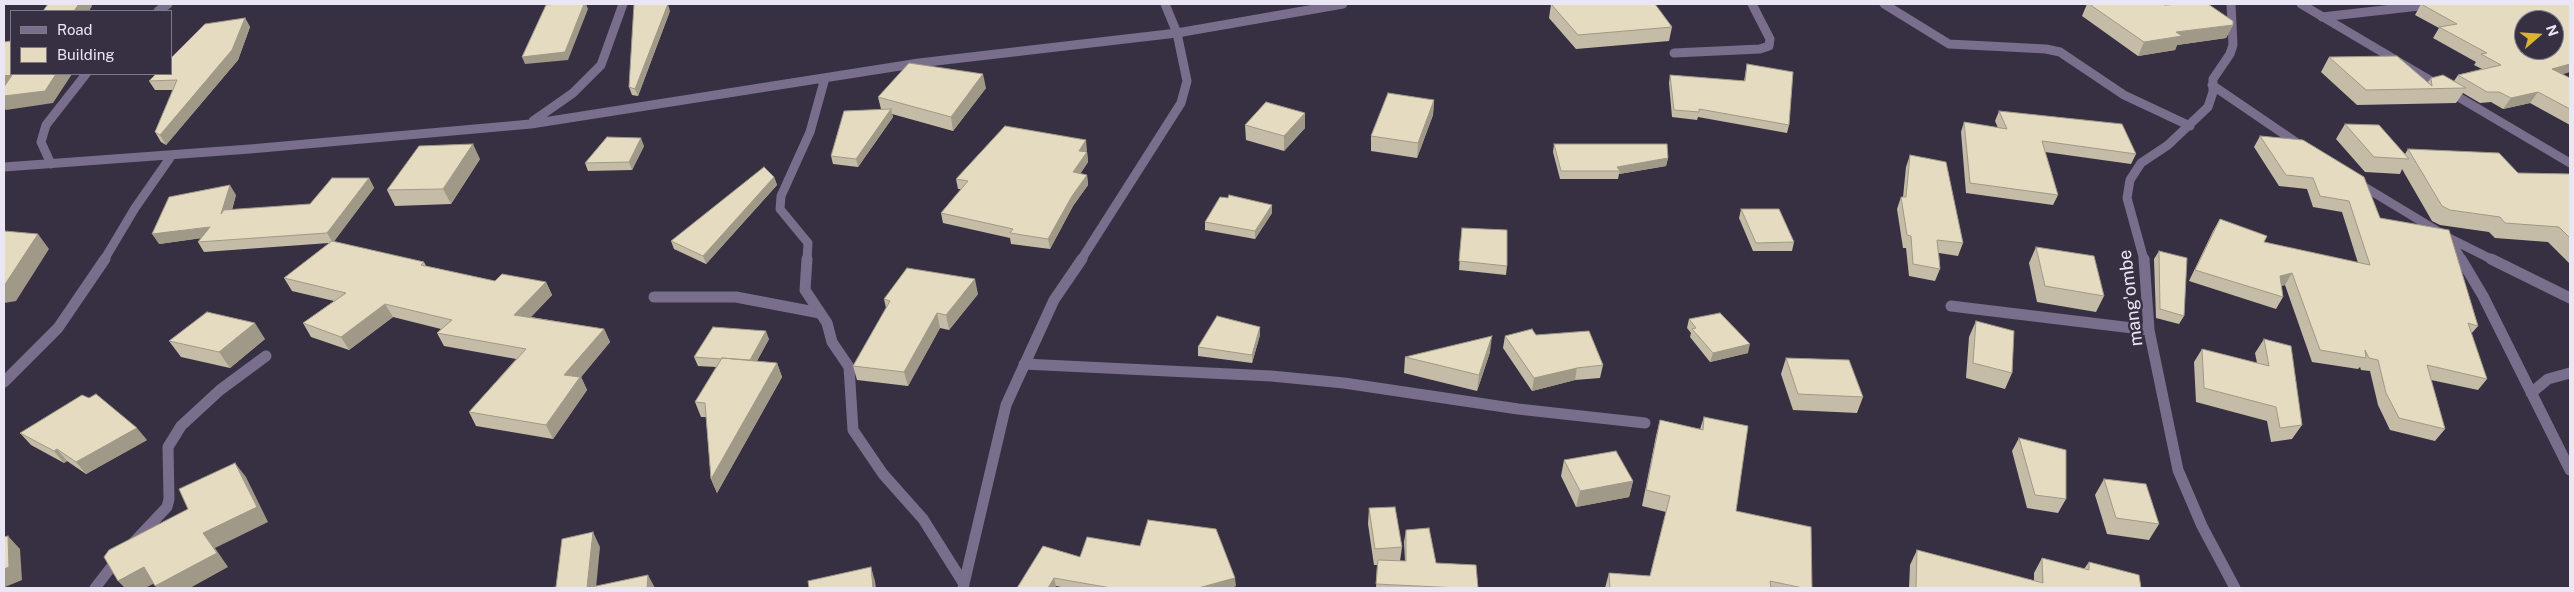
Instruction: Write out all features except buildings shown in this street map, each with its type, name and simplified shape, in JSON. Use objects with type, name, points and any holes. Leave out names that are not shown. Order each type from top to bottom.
[{"type":"street","points":[[531,124],[573,93],[601,65],[623,4]]},
{"type":"street","points":[[964,586],[1006,405],[1024,364],[1054,300],[1112,214],[1181,103],[1187,81],[1177,33],[1165,4]]},
{"type":"street","points":[[4,167],[172,155],[531,124],[920,63],[1177,33],[1343,4]]},
{"type":"street","points":[[1674,53],[1760,50],[1769,46],[1770,39],[1752,4]]},
{"type":"street","points":[[1884,4],[1949,44],[2046,49],[2060,52],[2124,96],[2190,126]]},
{"type":"street","name":"mang'ombe","points":[[2231,4],[2233,45],[2212,85],[2214,92],[2208,107],[2168,146],[2141,163],[2130,180],[2126,198],[2144,253],[2149,330],[2178,470],[2202,526],[2235,588]]},
{"type":"street","points":[[2301,4],[2570,163]]},
{"type":"street","points":[[2322,17],[2437,4]]},
{"type":"street","points":[[51,164],[41,142],[46,124],[85,75]]},
{"type":"street","points":[[825,78],[810,132],[781,196],[780,205],[782,213],[806,238],[808,262],[805,290],[827,323],[832,342],[851,374],[850,408],[853,430],[882,474],[923,519],[964,586]]},
{"type":"street","points":[[2212,85],[2267,125],[2312,153]]},
{"type":"street","points":[[4,382],[58,328],[94,277],[135,208],[172,155]]},
{"type":"street","points":[[2350,178],[2449,238],[2570,298]]},
{"type":"street","points":[[2449,238],[2483,296],[2570,470]]},
{"type":"street","points":[[654,298],[736,297],[820,313]]},
{"type":"street","points":[[1951,306],[2149,330]]},
{"type":"street","points":[[95,588],[116,560],[167,507],[169,499],[168,447],[181,426],[220,390],[266,356]]},
{"type":"street","points":[[1024,364],[1271,376],[1344,383],[1518,409],[1645,423]]},
{"type":"street","points":[[2531,393],[2548,379],[2570,373]]}]
